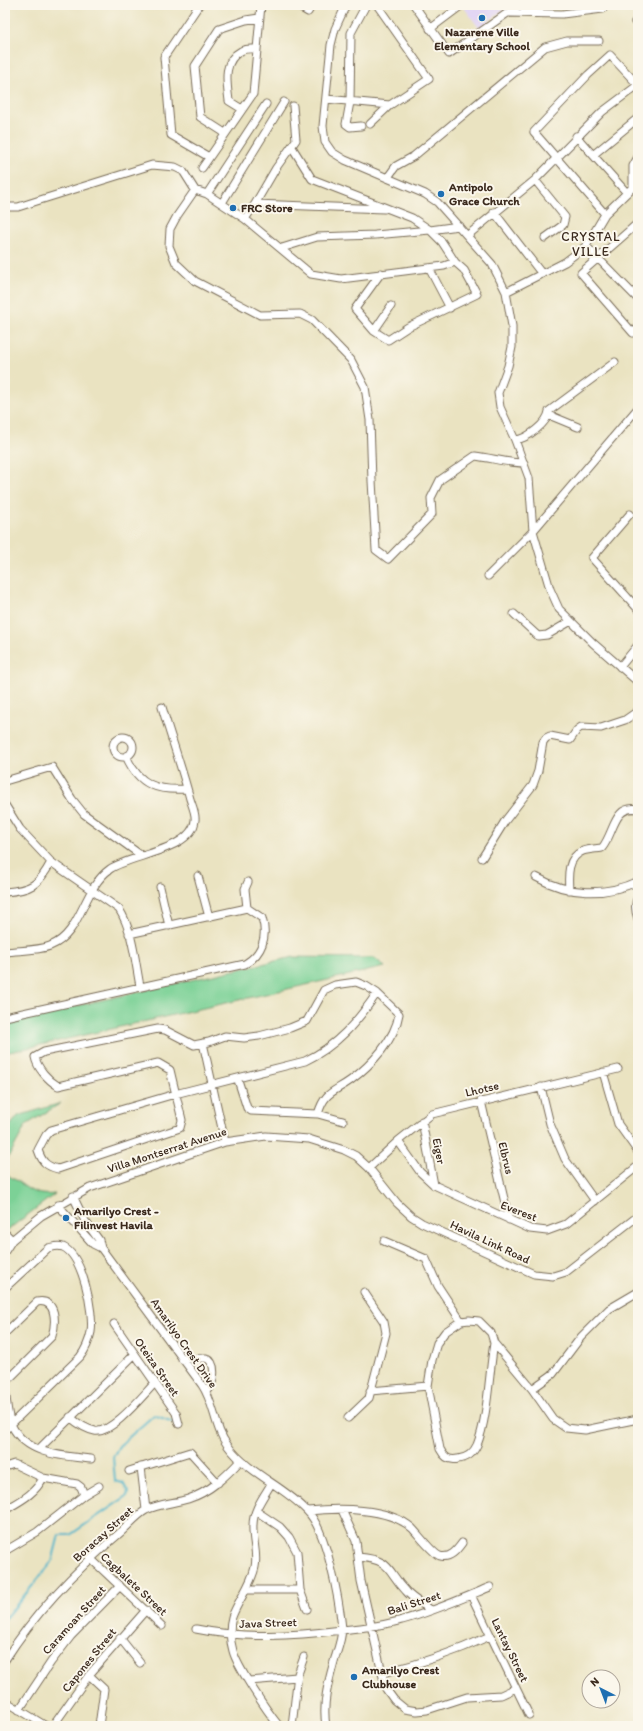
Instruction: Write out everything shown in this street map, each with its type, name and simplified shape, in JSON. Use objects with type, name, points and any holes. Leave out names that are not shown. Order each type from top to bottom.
[{"type":"street","points":[[199,5],[164,57],[171,135],[209,158]]},
{"type":"street","points":[[202,168],[253,94],[261,5]]},
{"type":"street","points":[[296,5],[308,12],[312,5]]},
{"type":"street","points":[[346,5],[335,29],[331,45],[324,126],[325,142],[332,152],[345,160],[388,177],[425,194],[437,202],[468,235],[492,264],[506,292],[512,326],[512,347],[508,366],[498,393],[500,407],[515,440],[529,478],[533,531],[550,589],[559,609],[571,622],[638,682]]},
{"type":"street","points":[[361,126],[350,126],[346,124],[350,102],[351,33],[366,5]]},
{"type":"street","points":[[370,124],[390,105],[429,78],[377,5]]},
{"type":"street","points":[[414,5],[449,54],[519,5]]},
{"type":"street","points":[[430,29],[462,5]]},
{"type":"street","points":[[509,12],[562,14],[603,9],[601,5]]},
{"type":"street","points":[[225,134],[200,117],[195,66],[219,29],[246,20],[259,18]]},
{"type":"street","points":[[638,19],[635,22],[638,26]]},
{"type":"street","points":[[388,177],[396,166],[414,156],[537,52],[545,47],[567,42],[599,41]]},
{"type":"street","points":[[242,109],[229,101],[226,72],[232,58],[242,50],[257,49]]},
{"type":"street","points":[[468,235],[494,212],[535,180],[557,158],[576,136],[602,112],[638,85],[610,55],[534,132],[557,158],[605,214]]},
{"type":"street","points":[[326,98],[350,102],[390,105]]},
{"type":"street","points":[[222,203],[284,102]]},
{"type":"street","points":[[207,194],[266,104]]},
{"type":"street","points":[[245,219],[276,168],[296,140],[293,106]]},
{"type":"street","points":[[593,155],[638,118]]},
{"type":"street","points":[[576,136],[626,193]]},
{"type":"street","points":[[292,147],[312,179],[412,218],[430,230],[442,242],[455,262],[464,270],[477,294],[408,327],[388,340],[374,331],[355,309],[381,273]]},
{"type":"street","points":[[506,292],[565,262],[586,246],[605,214],[633,187],[633,166],[638,157]]},
{"type":"street","points":[[5,207],[18,207],[152,165],[175,167],[183,171],[195,190],[207,194],[245,219],[282,248],[311,274],[341,279],[428,268],[455,262]]},
{"type":"street","points":[[535,180],[565,217],[563,225],[545,238]]},
{"type":"street","points":[[195,190],[176,216],[170,229],[169,246],[176,263],[196,281],[260,315],[300,314],[312,320],[351,360],[365,387],[370,420],[376,550],[388,559],[410,539],[432,514],[431,498],[440,480],[475,456],[496,459],[509,463],[524,463]]},
{"type":"street","points":[[255,204],[390,209]]},
{"type":"street","points":[[494,212],[542,274]]},
{"type":"street","points":[[638,223],[581,273],[633,333],[638,328]]},
{"type":"street","points":[[282,248],[317,237],[430,230],[459,226]]},
{"type":"street","points":[[586,246],[638,299]]},
{"type":"street","points":[[428,268],[450,308]]},
{"type":"street","points":[[374,331],[391,306]]},
{"type":"street","points":[[515,440],[522,439],[534,432],[549,416],[549,411],[615,362]]},
{"type":"street","points":[[488,576],[533,531],[638,408]]},
{"type":"street","points":[[549,416],[578,427]]},
{"type":"street","points":[[630,514],[592,558],[638,609]]},
{"type":"street","points":[[514,614],[538,636],[547,635],[571,622]]},
{"type":"street","points":[[620,667],[638,645]]},
{"type":"street","points":[[5,952],[49,947],[66,937],[72,928],[90,890],[110,869],[182,841],[191,829],[195,820],[162,707]]},
{"type":"street","points":[[482,858],[505,821],[533,785],[538,771],[543,742],[546,738],[550,736],[570,740],[577,730],[581,728],[601,728],[625,720],[638,711]]},
{"type":"street","points":[[126,756],[135,774],[145,782],[157,788],[170,790],[187,789]]},
{"type":"street","points":[[5,781],[52,767],[72,799],[84,814],[142,856]]},
{"type":"street","points":[[5,805],[20,829],[51,862],[90,890],[119,908],[125,918],[140,986]]},
{"type":"street","points":[[569,890],[569,867],[574,858],[583,851],[602,848],[610,836],[619,815],[630,808],[638,809]]},
{"type":"street","points":[[5,892],[29,888],[38,882],[51,862]]},
{"type":"street","points":[[198,876],[209,917]]},
{"type":"street","points":[[536,877],[550,886],[579,893],[604,891],[638,881]]},
{"type":"street","points":[[247,908],[245,889],[248,882]]},
{"type":"street","points":[[160,887],[168,926]]},
{"type":"street","points":[[638,897],[635,902],[635,912],[638,919]]},
{"type":"street","points":[[5,1017],[245,964],[253,960],[260,952],[265,928],[262,918],[247,908],[129,934]]},
{"type":"street","points":[[318,1114],[322,1100],[351,1080],[373,1059],[397,1025],[399,1014],[394,1008],[377,993],[356,982],[335,985],[324,990],[307,1021],[290,1028],[259,1036],[244,1038],[225,1036],[203,1043],[194,1044],[165,1030],[158,1029],[44,1052],[35,1057],[36,1063],[52,1083],[58,1086],[158,1062],[170,1070],[175,1094],[182,1120],[180,1128],[58,1169],[48,1167],[41,1160],[38,1150],[46,1135],[51,1130],[175,1094],[238,1080],[306,1061],[322,1053],[342,1037],[360,1018],[377,993]]},
{"type":"street","points":[[203,1043],[225,1142]]},
{"type":"street","name":"Lhotse","points":[[369,1168],[398,1141],[432,1114],[443,1110],[618,1069]]},
{"type":"street","points":[[602,1072],[618,1124],[638,1152]]},
{"type":"street","points":[[238,1080],[247,1108],[252,1111],[318,1114],[343,1121]]},
{"type":"street","points":[[541,1087],[550,1124],[565,1159],[595,1201]]},
{"type":"street","name":"Elbrus","points":[[481,1101],[509,1220]]},
{"type":"street","name":"Eiger","points":[[422,1121],[434,1185]]},
{"type":"street","name":"Villa Montserrat Avenue","points":[[5,1251],[9,1242],[41,1216],[73,1196],[109,1181],[225,1142],[266,1136],[290,1137],[309,1139],[344,1150]]},
{"type":"street","name":"Everest","points":[[398,1141],[420,1172],[434,1185],[530,1230],[547,1230],[566,1224],[638,1166]]},
{"type":"street","name":"Havila Link Road","points":[[344,1150],[356,1156],[369,1168],[397,1203],[411,1216],[512,1265],[543,1276],[553,1276],[566,1272],[638,1216]]},
{"type":"street","name":"Amarilyo Crest Drive","points":[[73,1196],[84,1221],[100,1240],[101,1248]]},
{"type":"street","name":"Amarilyo Crest Drive","points":[[58,1205],[90,1241],[101,1248],[207,1392],[221,1433],[228,1446],[241,1460],[308,1511],[316,1523],[323,1537],[342,1630],[326,1695],[326,1726]]},
{"type":"street","points":[[5,1233],[9,1242]]},
{"type":"street","points":[[384,1241],[426,1259],[438,1286],[461,1321]]},
{"type":"street","points":[[5,1288],[48,1248],[57,1246],[63,1247],[78,1262],[84,1280],[91,1323],[88,1346],[80,1357],[8,1428]]},
{"type":"street","points":[[348,1418],[369,1398],[386,1333],[384,1322],[364,1292]]},
{"type":"street","points":[[532,1389],[553,1374],[581,1337],[609,1309],[638,1292]]},
{"type":"street","points":[[5,1333],[37,1302],[43,1301],[48,1303],[52,1308],[54,1327],[52,1336],[5,1383]]},
{"type":"street","points":[[494,1343],[480,1434],[476,1447],[467,1457],[453,1461],[443,1456],[440,1449],[428,1386],[437,1343],[446,1332],[461,1321],[479,1321],[490,1333],[494,1343],[532,1389],[553,1419],[566,1428],[585,1430],[638,1419]]},
{"type":"street","name":"Oteiza Street","points":[[114,1324],[176,1414],[179,1424]]},
{"type":"street","points":[[39,1449],[135,1354]]},
{"type":"street","points":[[182,1359],[206,1358],[213,1363],[213,1384],[207,1392]]},
{"type":"street","points":[[70,1417],[86,1428],[95,1431],[104,1430],[113,1425],[155,1383]]},
{"type":"street","points":[[370,1391],[428,1386]]},
{"type":"street","points":[[5,1390],[8,1428],[27,1443],[48,1454],[91,1459]]},
{"type":"street","points":[[129,1471],[190,1452],[218,1482]]},
{"type":"street","name":"Boracay Street","points":[[5,1660],[15,1644],[52,1598],[90,1558],[146,1510],[190,1498],[218,1482],[241,1460]]},
{"type":"street","points":[[5,1467],[14,1464],[43,1478],[77,1484],[82,1487],[84,1495]]},
{"type":"street","points":[[141,1467],[146,1510]]},
{"type":"street","points":[[5,1510],[38,1488],[43,1478]]},
{"type":"street","points":[[272,1484],[256,1511],[253,1524],[256,1553],[255,1566],[246,1590],[232,1619],[230,1635],[232,1651],[238,1663],[279,1726]]},
{"type":"street","points":[[5,1551],[38,1532],[84,1495],[98,1486]]},
{"type":"street","points":[[308,1511],[342,1510],[393,1516],[411,1527],[438,1556],[445,1557],[455,1552],[462,1543]]},
{"type":"street","points":[[342,1510],[356,1541],[361,1581],[382,1673],[386,1689],[394,1700],[405,1709],[417,1712],[467,1697],[501,1695],[516,1688]]},
{"type":"street","points":[[256,1511],[280,1527],[289,1537],[297,1552],[300,1590],[306,1609]]},
{"type":"street","points":[[358,1557],[375,1558],[384,1563],[407,1593],[431,1610]]},
{"type":"street","name":"Cagbalete Street","points":[[90,1558],[162,1626]]},
{"type":"street","name":"Caramoan Street","points":[[19,1710],[50,1662],[71,1636],[120,1586]]},
{"type":"street","name":"Bali Street","points":[[342,1630],[372,1627],[401,1621],[490,1587]]},
{"type":"street","points":[[246,1590],[300,1590]]},
{"type":"street","name":"Lantay Street","points":[[471,1595],[529,1715]]},
{"type":"street","name":"Capones Street","points":[[53,1726],[89,1675],[146,1610]]},
{"type":"street","name":"Java Street","points":[[196,1629],[230,1635],[249,1636],[342,1630]]},
{"type":"street","points":[[382,1673],[421,1663],[490,1636]]},
{"type":"street","points":[[120,1638],[140,1663]]},
{"type":"street","points":[[292,1726],[297,1677],[304,1657]]},
{"type":"street","points":[[89,1675],[104,1689],[98,1726]]},
{"type":"street","points":[[249,1681],[297,1677]]},
{"type":"street","points":[[5,1701],[46,1726]]},
{"type":"shaded area","name":"Nazarene Ville Elementary School","points":[[503,5],[506,8],[479,28],[463,6]]},
{"type":"green space","points":[[293,957],[375,958],[385,967],[5,1053],[5,1022]]},
{"type":"green space","points":[[61,1103],[26,1125],[5,1164],[5,1132],[18,1116]]},
{"type":"green space","points":[[5,1174],[33,1192],[39,1194],[55,1194],[5,1232]]},
{"type":"waterway","points":[[5,1619],[52,1562],[59,1535],[70,1535],[127,1496],[128,1492],[123,1483],[115,1481],[113,1457],[119,1446],[154,1415],[173,1422]]},
{"type":"place","name":"Nazarene Ville Elementary School","points":[[482,18]]},
{"type":"place","name":"Antipolo Grace Church","points":[[441,194]]},
{"type":"place","name":"FRC Store","points":[[233,208]]},
{"type":"place","name":"Amarilyo Crest - Filinvest Havila","points":[[66,1218]]},
{"type":"place","name":"Amarilyo Crest Clubhouse","points":[[354,1677]]},
{"type":"district","name":"CRYSTAL VILLE","points":[[591,244]]}]
